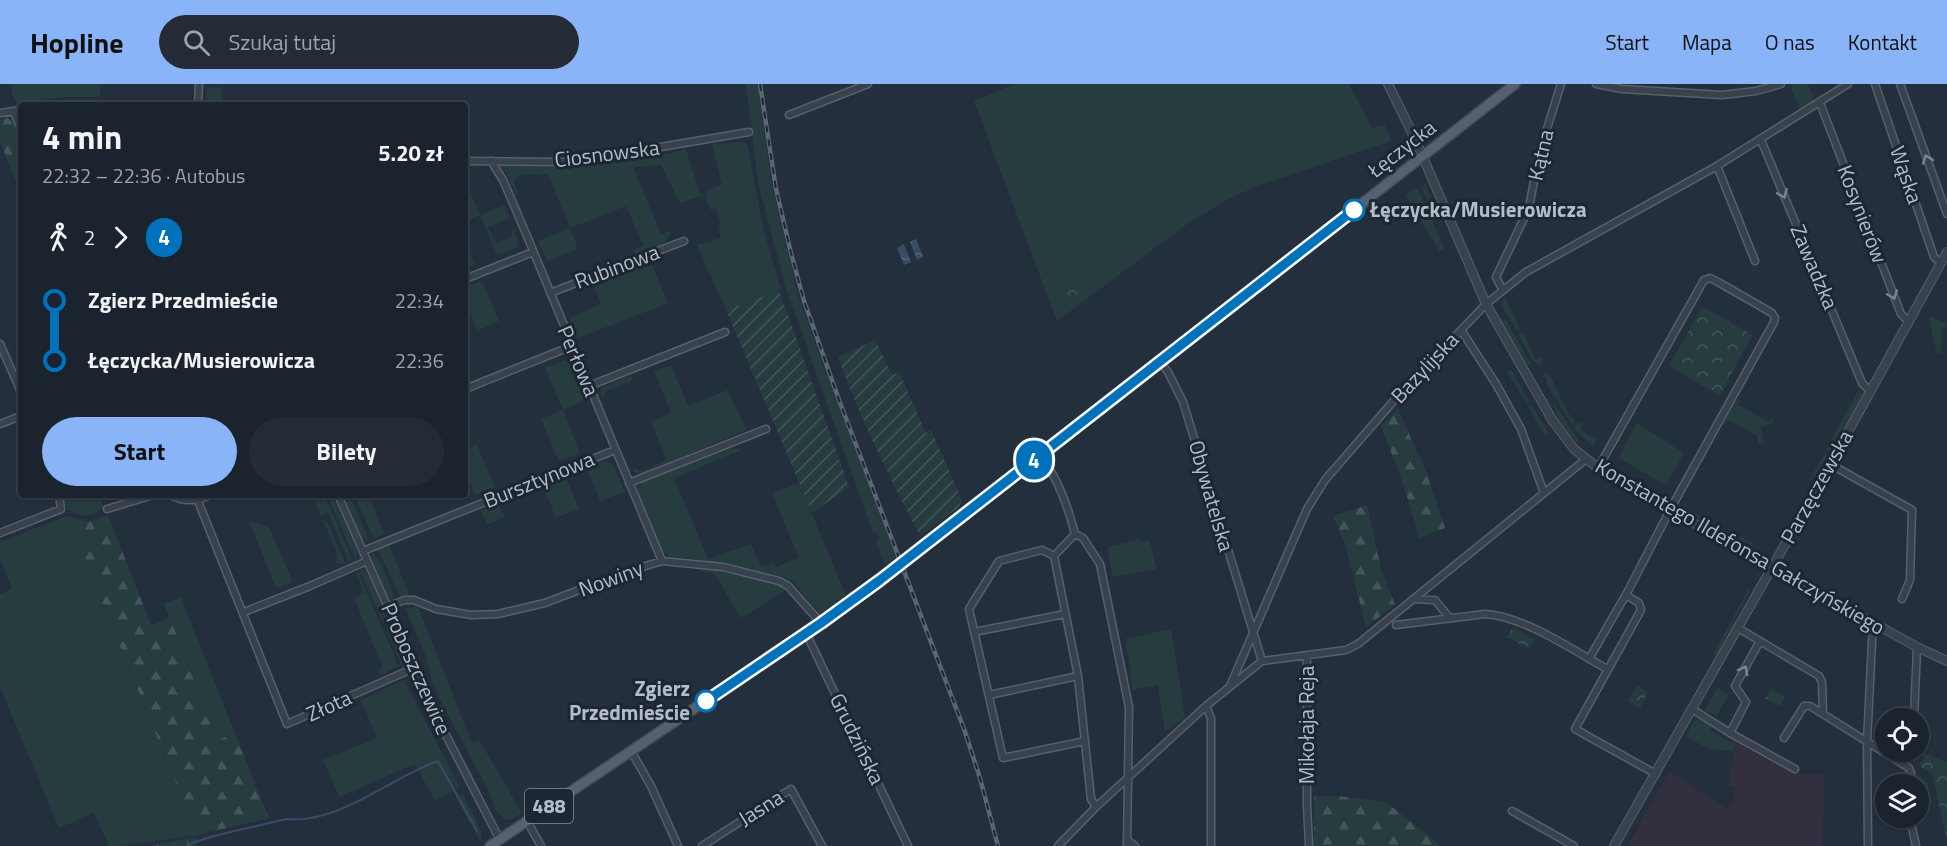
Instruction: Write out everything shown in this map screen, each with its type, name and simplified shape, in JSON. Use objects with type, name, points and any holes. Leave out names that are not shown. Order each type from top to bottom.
[{"type":"main road","name":"Łęczycka","points":[[821,623],[886,575],[1515,84]]},
{"type":"main road","name":"488","points":[[490,846],[821,623]]},
{"type":"street","points":[[198,102],[199,84]]},
{"type":"street","points":[[789,115],[868,84]]},
{"type":"street","name":"Konstantego Ildefonsa Gałczyńskiego","points":[[1388,84],[1423,156],[1486,304],[1559,432],[1598,468],[1917,648],[1947,661]]},
{"type":"street","name":"Kątna","points":[[1502,290],[1496,277],[1529,208],[1539,154],[1561,84]]},
{"type":"street","points":[[1596,84],[1622,89],[1722,95],[1743,93],[1781,84]]},
{"type":"street","points":[[1742,84],[1743,93]]},
{"type":"street","name":"Bazylijska","points":[[1058,846],[1129,776],[1230,686],[1302,520],[1324,480],[1397,397],[1486,304],[1502,290],[1553,256],[1717,166],[1848,84]]},
{"type":"street","name":"Wąska","points":[[1875,84],[1934,257],[1941,263]]},
{"type":"street","points":[[1900,84],[1947,214]]},
{"type":"street","name":"Kosynierów","points":[[1820,103],[1901,314],[1909,322]]},
{"type":"street","points":[[0,113],[18,110]]},
{"type":"street","points":[[13,111],[18,122]]},
{"type":"street","name":"Ciosnowska","points":[[468,161],[567,162],[748,132]]},
{"type":"street","name":"Zawadzka","points":[[1761,140],[1862,383],[1870,392]]},
{"type":"street","name":"Perłowa","points":[[492,161],[590,386],[662,561]]},
{"type":"street","points":[[1717,166],[1755,261]]},
{"type":"street","name":"Rubinowa","points":[[550,293],[684,241]]},
{"type":"street","points":[[468,278],[533,252]]},
{"type":"street","name":"Parzęczewska","points":[[1614,846],[1947,252]]},
{"type":"street","points":[[1590,659],[1774,322],[1772,313],[1710,278],[1704,280],[1598,468]]},
{"type":"street","points":[[1461,330],[1496,384],[1521,429],[1544,493]]},
{"type":"street","points":[[590,386],[725,332]]},
{"type":"street","points":[[0,344],[18,385]]},
{"type":"street","points":[[468,388],[572,346]]},
{"type":"street","name":"Obywatelska","points":[[1160,362],[1168,372],[1183,402],[1252,635],[1262,661]]},
{"type":"street","points":[[0,424],[18,417]]},
{"type":"street","points":[[629,483],[766,429]]},
{"type":"street","name":"Bursztynowa","points":[[363,550],[615,450]]},
{"type":"street","points":[[1040,455],[1069,508],[1075,534]]},
{"type":"street","points":[[1307,655],[1346,650],[1359,644],[1586,459]]},
{"type":"street","points":[[1830,464],[1912,510],[1910,575],[1902,599]]},
{"type":"street","points":[[0,533],[61,508],[59,498]]},
{"type":"street","points":[[107,509],[143,498]]},
{"type":"street","points":[[176,498],[198,501],[204,498]]},
{"type":"street","name":"Proboszczewice","points":[[339,498],[436,716],[500,840]]},
{"type":"street","name":"Złota","points":[[198,501],[287,724],[414,668]]},
{"type":"street","points":[[1054,556],[1075,534]]},
{"type":"street","points":[[1075,534],[1083,538],[1100,564],[1106,585],[1129,707],[1127,843],[1135,846]]},
{"type":"street","points":[[1054,556],[1042,550],[999,561],[969,609],[1002,758],[1085,741]]},
{"type":"street","points":[[1054,556],[1078,676],[1091,799],[1096,807]]},
{"type":"street","points":[[244,612],[367,561]]},
{"type":"street","name":"Nowiny","points":[[388,607],[404,600],[414,600],[436,609],[471,615],[498,614],[546,603],[626,572],[662,561],[723,567],[779,581],[788,586],[821,623]]},
{"type":"street","points":[[1626,595],[1639,603],[1641,610],[1575,729],[1656,774]]},
{"type":"street","points":[[1414,599],[1435,600],[1448,616],[1453,618]]},
{"type":"street","points":[[975,632],[1065,614]]},
{"type":"street","points":[[1396,625],[1485,614],[1500,615],[1523,624],[1607,669]]},
{"type":"street","points":[[1868,846],[1867,742],[1873,623]]},
{"type":"street","points":[[1738,628],[1821,677],[1822,714]]},
{"type":"street","name":"Grudzińska","points":[[806,633],[908,846]]},
{"type":"street","points":[[1730,733],[1746,702],[1735,686],[1760,641]]},
{"type":"street","points":[[1914,708],[1917,648]]},
{"type":"street","name":"Mikołaja Reja","points":[[1262,661],[1307,655],[1309,846]]},
{"type":"street","points":[[1230,686],[1262,661]]},
{"type":"street","points":[[989,695],[1078,676]]},
{"type":"street","points":[[1206,706],[1211,718],[1211,846]]},
{"type":"street","points":[[1784,738],[1804,706],[1810,706],[1909,768],[1911,774]]},
{"type":"street","points":[[1692,710],[1795,769]]},
{"type":"street","points":[[631,751],[651,786],[678,846]]},
{"type":"street","name":"Jasna","points":[[702,846],[791,789],[822,846]]},
{"type":"street","points":[[1512,811],[1574,846]]},
{"type":"street","points":[[527,821],[541,846]]},
{"type":"street","points":[[1912,828],[1916,846]]},
{"type":"shaded area","points":[[1735,742],[1793,773],[1825,775],[1822,846],[1628,846],[1669,772],[1728,809],[1729,805],[1733,805],[1735,786],[1729,786],[1729,781]]},
{"type":"green space","points":[[12,84],[101,84],[98,97],[63,97],[17,103],[12,94]]},
{"type":"green space","points":[[746,84],[758,84],[771,181],[798,295],[896,558],[885,565],[876,542],[880,538],[877,532],[873,533],[786,288],[758,184]]},
{"type":"green space","points":[[1016,84],[1349,84],[1372,128],[1385,125],[1391,141],[1263,184],[1230,198],[1190,222],[1057,321],[974,101]]},
{"type":"green space","points":[[1808,84],[1815,102],[1799,112],[1798,103],[1789,86]]},
{"type":"green space","points":[[207,87],[220,88],[224,102],[207,102]]},
{"type":"green space","points":[[6,117],[14,122],[18,130],[18,187],[0,142],[0,119]]},
{"type":"green space","points":[[742,142],[748,147],[764,232],[781,289],[726,310],[697,245],[721,238],[718,227],[721,226],[716,208],[710,210],[705,195],[680,203],[661,165],[633,167],[661,234],[670,231],[663,245],[635,256],[633,250],[643,246],[626,206],[570,228],[548,174],[518,175],[514,182],[519,195],[516,196],[501,165],[585,165],[645,155],[663,155],[686,149],[700,195],[722,185],[712,144]]},
{"type":"green space","points":[[1425,182],[1438,219],[1435,218],[1422,189]]},
{"type":"green space","points":[[468,187],[480,215],[468,220]]},
{"type":"green space","points":[[1418,189],[1445,249],[1439,251],[1406,195]]},
{"type":"green space","points":[[504,205],[510,218],[488,227],[496,243],[511,237],[514,229],[518,240],[516,248],[497,255],[480,215]]},
{"type":"green space","points":[[570,228],[578,249],[547,261],[538,241]]},
{"type":"green space","points":[[468,246],[475,264],[468,268]]},
{"type":"green space","points":[[651,262],[668,303],[578,338],[569,318],[601,304],[592,281],[631,266],[633,269]]},
{"type":"green space","points":[[482,281],[499,321],[477,330],[468,307],[468,286]]},
{"type":"green space","points":[[1066,283],[1074,286],[1077,294],[1074,302],[1066,305],[1058,302],[1055,294],[1058,286]]},
{"type":"green space","points":[[779,290],[849,487],[812,513],[726,310]]},
{"type":"green space","points":[[1505,297],[1520,329],[1517,331],[1501,305]]},
{"type":"green space","points":[[1705,308],[1752,335],[1720,396],[1669,366],[1701,309]]},
{"type":"green space","points":[[1931,316],[1947,324],[1942,331],[1941,353],[1937,354],[1929,320]]},
{"type":"green space","points":[[1501,319],[1505,319],[1533,367],[1526,363]]},
{"type":"green space","points":[[1523,332],[1536,359],[1541,357],[1543,361],[1539,367],[1533,361],[1519,335]]},
{"type":"green space","points":[[875,340],[892,375],[899,372],[926,433],[931,430],[962,500],[959,507],[920,536],[866,426],[838,357]]},
{"type":"green space","points":[[564,360],[570,363],[586,400],[563,410],[545,368]]},
{"type":"green space","points":[[671,365],[688,406],[728,390],[746,430],[641,474],[634,472],[633,468],[642,471],[667,460],[651,422],[671,413],[654,371]]},
{"type":"green space","points":[[1511,369],[1530,402],[1527,404],[1507,372]]},
{"type":"green space","points":[[1543,374],[1550,375],[1568,413],[1575,420],[1572,425],[1546,383],[1547,379]]},
{"type":"green space","points":[[630,376],[634,380],[606,391],[603,397],[601,388]]},
{"type":"green space","points":[[1860,388],[1862,396],[1831,452],[1826,449]]},
{"type":"green space","points":[[1738,399],[1740,401],[1738,405],[1769,422],[1772,418],[1771,424],[1761,427],[1764,443],[1758,443],[1757,436],[1728,420],[1725,425],[1723,424]]},
{"type":"green space","points":[[1552,400],[1578,439],[1577,443],[1558,418]]},
{"type":"green space","points":[[1531,404],[1549,433],[1545,436],[1528,406]]},
{"type":"green space","points":[[1398,409],[1427,474],[1445,528],[1419,538],[1403,483],[1381,426]]},
{"type":"green space","points":[[563,410],[580,453],[559,461],[541,419]]},
{"type":"green space","points":[[1578,422],[1582,424],[1580,430],[1597,439],[1594,445],[1591,445],[1574,428]]},
{"type":"green space","points":[[1637,423],[1684,453],[1666,485],[1618,458]]},
{"type":"green space","points":[[477,445],[495,487],[475,495],[468,478],[468,448]]},
{"type":"green space","points":[[733,448],[742,450],[674,478],[708,559],[751,544],[761,566],[774,563],[776,567],[799,558],[772,493],[799,483],[846,595],[819,614],[794,582],[783,577],[723,563],[669,556],[662,550],[637,491],[641,482],[717,451]]},
{"type":"green space","points":[[1825,453],[1829,455],[1811,481],[1809,480]]},
{"type":"green space","points":[[605,461],[613,464],[625,492],[600,501],[587,468]]},
{"type":"green space","points":[[566,477],[579,509],[556,518],[543,486]]},
{"type":"green space","points":[[63,498],[100,498],[104,506],[95,514],[87,516],[68,510]]},
{"type":"green space","points":[[314,498],[325,498],[352,558],[349,562],[328,512],[321,516]]},
{"type":"green space","points":[[328,498],[333,498],[357,551],[356,561]]},
{"type":"green space","points":[[345,498],[350,498],[368,537],[367,542],[362,538]]},
{"type":"green space","points":[[355,498],[370,498],[384,534],[374,539]]},
{"type":"green space","points":[[498,503],[505,517],[487,525],[481,510]]},
{"type":"green space","points":[[1678,503],[1729,532],[1754,543],[1752,546],[1723,533],[1682,510]]},
{"type":"green space","points":[[1367,505],[1381,569],[1395,605],[1366,627],[1346,547],[1333,516]]},
{"type":"green space","points":[[108,515],[151,625],[170,618],[218,740],[235,733],[269,818],[197,835],[67,516],[88,522]]},
{"type":"green space","points":[[67,516],[197,835],[109,846],[94,813],[59,828],[0,687],[0,594],[12,589],[0,559],[0,542]]},
{"type":"green space","points":[[323,520],[327,522],[345,563],[334,564],[338,556]]},
{"type":"green space","points":[[249,521],[269,527],[293,582],[276,588]]},
{"type":"green space","points":[[1140,539],[1142,542],[1149,540],[1157,569],[1113,577],[1107,550],[1110,546]]},
{"type":"green space","points":[[389,545],[408,595],[400,597],[378,550]]},
{"type":"green space","points":[[372,552],[386,575],[395,601],[388,597],[372,560]]},
{"type":"green space","points":[[359,569],[367,573],[388,621],[383,622]]},
{"type":"green space","points":[[701,569],[756,578],[786,590],[741,618],[714,573],[701,571]]},
{"type":"green space","points":[[356,572],[359,574],[399,666],[384,674],[378,674],[382,666],[354,598],[363,593]]},
{"type":"green space","points":[[1749,588],[1751,589],[1716,656],[1713,654]]},
{"type":"green space","points":[[181,597],[235,733],[218,740],[164,604]]},
{"type":"green space","points":[[418,607],[472,743],[479,740],[522,813],[512,819],[505,820],[495,809],[492,797],[442,704],[425,654],[405,608]]},
{"type":"green space","points":[[390,626],[403,653],[403,669],[386,629]]},
{"type":"green space","points":[[1513,627],[1534,639],[1529,649],[1507,637]]},
{"type":"green space","points":[[1171,629],[1185,717],[1165,732],[1158,685],[1132,690],[1125,639]]},
{"type":"green space","points":[[404,680],[460,787],[435,801],[415,764],[339,797],[323,760],[377,738],[361,700]]},
{"type":"green space","points":[[1637,685],[1648,692],[1640,708],[1628,702]]},
{"type":"green space","points":[[1718,687],[1729,695],[1716,716],[1705,710]]},
{"type":"green space","points":[[1771,689],[1785,697],[1780,706],[1765,698]]},
{"type":"green space","points":[[1700,718],[1712,726],[1710,730],[1732,743],[1736,739],[1733,751],[1708,749],[1686,736],[1693,722]]},
{"type":"green space","points":[[1929,755],[1947,762],[1947,841],[1932,773],[1919,766],[1921,762],[1929,762]]},
{"type":"green space","points":[[463,794],[482,833],[480,841],[456,798]]},
{"type":"green space","points":[[1314,796],[1337,796],[1386,802],[1441,846],[1314,846]]},
{"type":"green space","points":[[196,837],[197,846],[151,846],[154,845]]},
{"type":"water","points":[[916,239],[923,257],[917,260],[910,242]]},
{"type":"water","points":[[904,244],[911,262],[904,265],[897,248]]},
{"type":"waterway","points":[[188,846],[219,835],[286,819],[306,819],[325,815],[345,808],[420,768],[438,761],[477,831]]},
{"type":"railway","points":[[760,84],[776,189],[804,301],[839,400],[964,729],[998,846]]},
{"type":"bus line","name":"4","points":[[706,701],[880,580],[1354,210]]},
{"type":"place","name":"Łęczycka/Musierowicza","points":[[1354,210]]},
{"type":"place","name":"Zgierz Przedmieście","points":[[706,701]]}]
